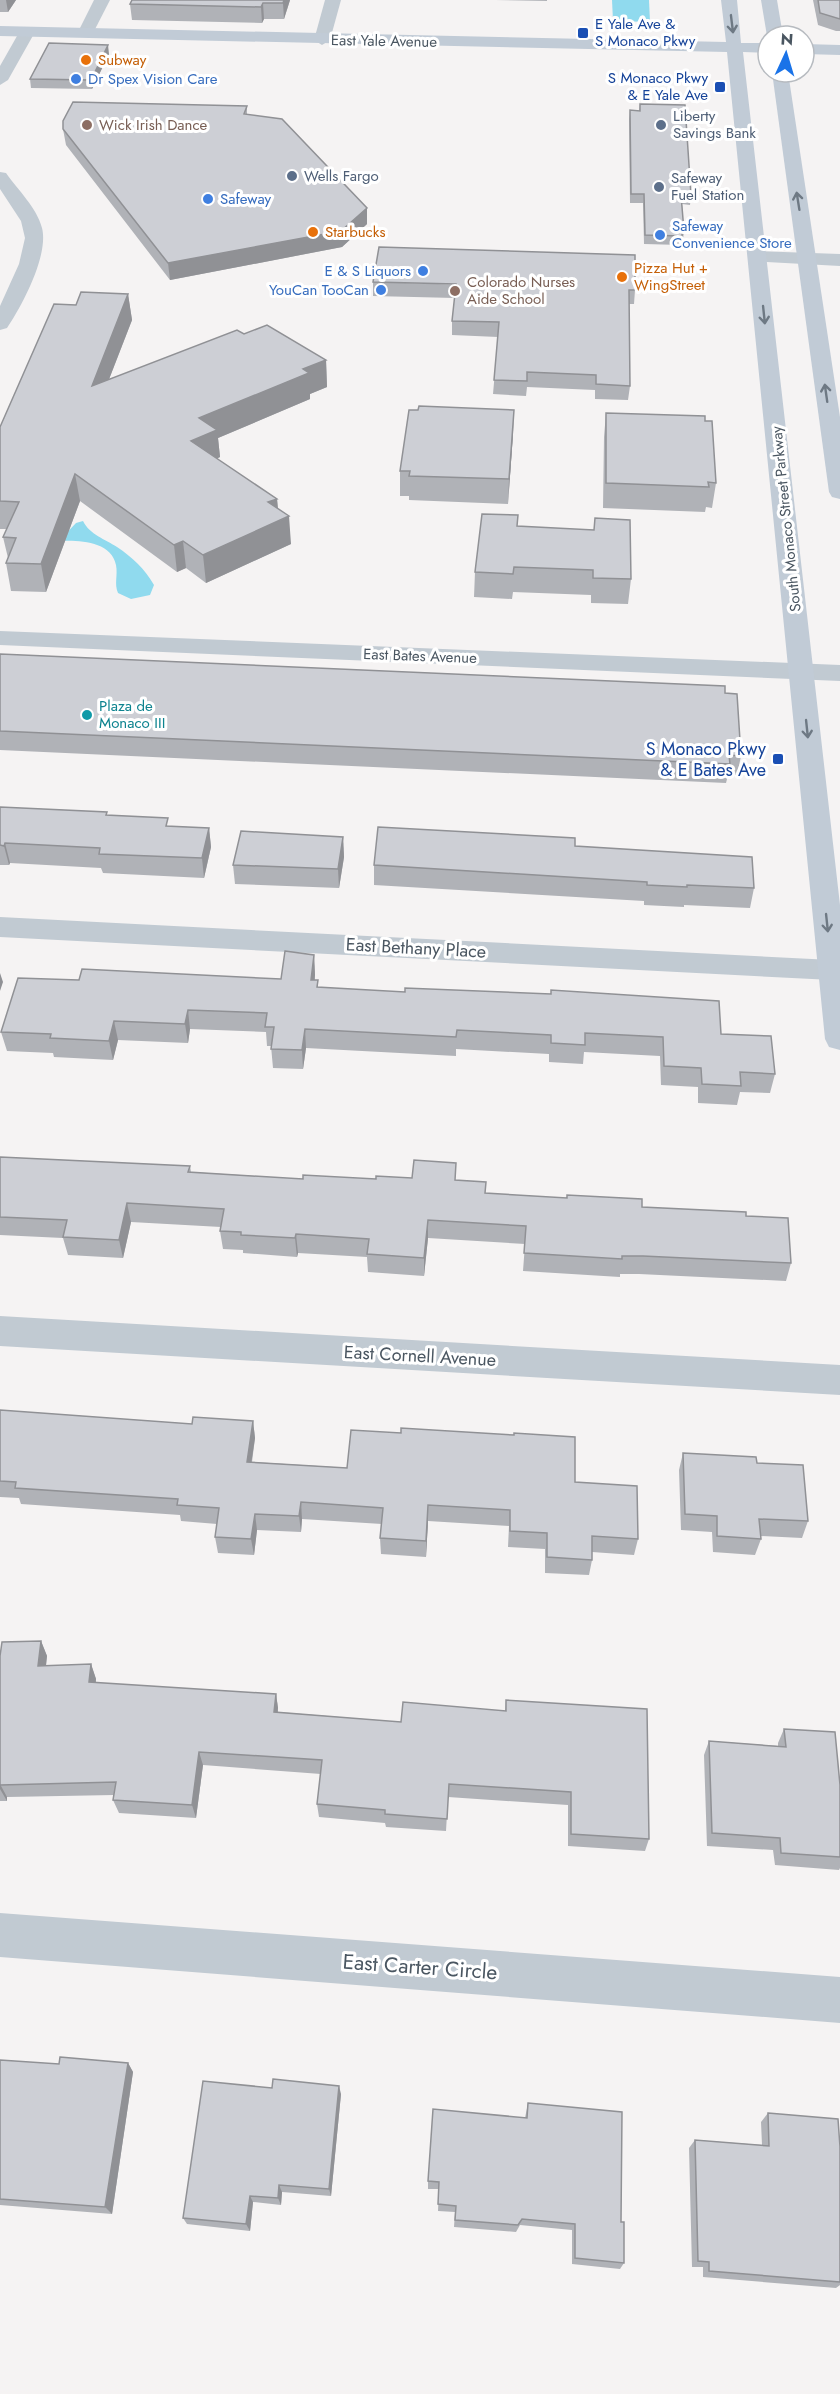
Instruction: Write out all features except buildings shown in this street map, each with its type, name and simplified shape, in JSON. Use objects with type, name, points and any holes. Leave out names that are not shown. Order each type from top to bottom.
[{"type":"main road","name":"South Monaco Street Parkway","points":[[729,0],[840,1039]]},
{"type":"main road","points":[[769,0],[773,24]]},
{"type":"main road","name":"East Yale Avenue","points":[[0,31],[756,48]]},
{"type":"main road","points":[[816,49],[840,50]]},
{"type":"main road","points":[[782,84],[839,481]]},
{"type":"street","points":[[84,34],[102,0]]},
{"type":"street","points":[[322,40],[333,0]]},
{"type":"street","points":[[0,80],[27,32]]},
{"type":"street","points":[[0,177],[29,219],[34,235],[25,270],[0,324]]},
{"type":"street","points":[[758,257],[840,260]]},
{"type":"street","name":"East Bates Avenue","points":[[0,638],[840,673]]},
{"type":"street","name":"East Bethany Place","points":[[0,927],[832,970]]},
{"type":"street","name":"East Cornell Avenue","points":[[0,1331],[840,1380]]},
{"type":"street","name":"East Carter Circle","points":[[0,1935],[840,2000]]},
{"type":"water","points":[[612,0],[649,0],[650,22],[613,21]]},
{"type":"water","points":[[83,521],[94,533],[133,559],[154,585],[150,595],[131,599],[118,593],[116,565],[108,551],[85,542],[59,541],[76,523]]},
{"type":"place","name":"E Yale Ave & S Monaco Pkwy","points":[[583,33]]},
{"type":"place","name":"Subway","points":[[86,60]]},
{"type":"place","name":"Dr Spex Vision Care","points":[[76,79]]},
{"type":"place","name":"S Monaco Pkwy & E Yale Ave","points":[[720,87]]},
{"type":"place","name":"Wick Irish Dance","points":[[87,125]]},
{"type":"place","name":"Liberty Savings Bank","points":[[661,125]]},
{"type":"place","name":"Wells Fargo","points":[[292,176]]},
{"type":"place","name":"Safeway Fuel Station","points":[[659,187]]},
{"type":"place","name":"Safeway","points":[[208,199]]},
{"type":"place","name":"Starbucks","points":[[313,232]]},
{"type":"place","name":"Safeway Convenience Store","points":[[660,235]]},
{"type":"place","name":"E & S Liquors","points":[[423,271]]},
{"type":"place","name":"Pizza Hut + WingStreet","points":[[622,277]]},
{"type":"place","name":"YouCan TooCan","points":[[381,290]]},
{"type":"place","name":"Colorado Nurses Aide School","points":[[455,291]]},
{"type":"place","name":"Plaza de Monaco III","points":[[87,715]]},
{"type":"place","name":"S Monaco Pkwy & E Bates Ave","points":[[778,759]]}]
